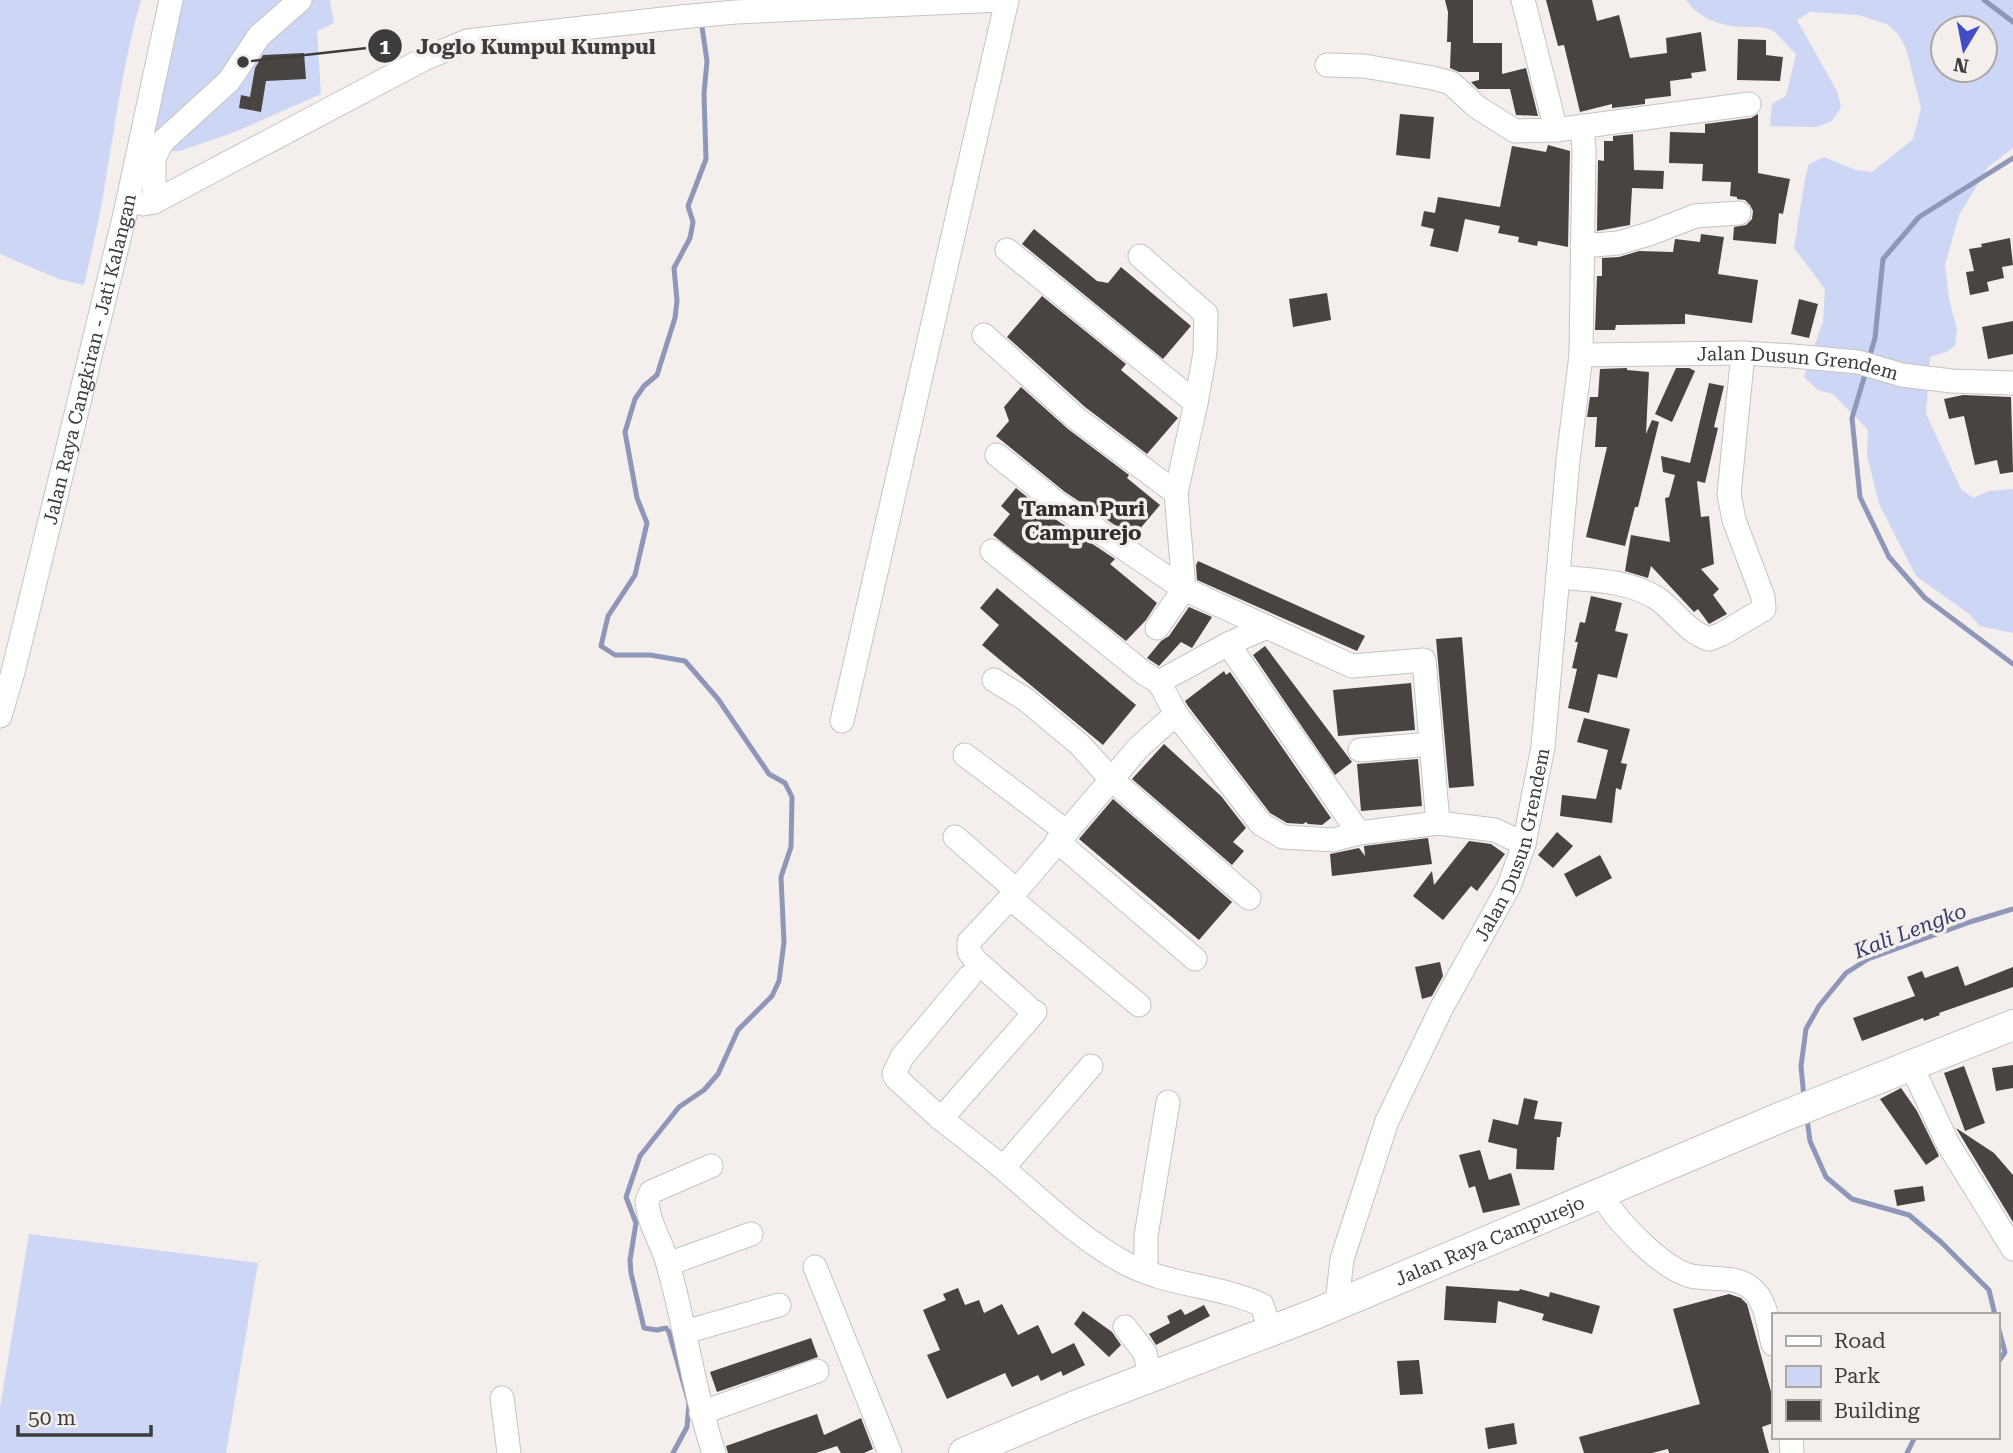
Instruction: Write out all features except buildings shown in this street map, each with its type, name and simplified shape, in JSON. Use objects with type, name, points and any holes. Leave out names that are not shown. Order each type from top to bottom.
[{"type":"main road","name":"Jalan Raya Campurejo","points":[[964,1453],[1269,1331],[1779,1118],[2013,1025]]},
{"type":"street","name":"Jalan Raya Cangkiran - Jati Kalangan","points":[[0,716],[13,673],[126,206],[171,0]]},
{"type":"street","points":[[154,202],[154,158],[162,142],[229,81],[259,36],[300,0]]},
{"type":"street","points":[[126,206],[154,202],[467,40],[736,12],[1001,0]]},
{"type":"street","points":[[842,721],[1007,0]]},
{"type":"street","points":[[1523,0],[1556,130]]},
{"type":"street","points":[[1327,65],[1364,66],[1451,83],[1477,107],[1515,131],[1556,130],[1749,104]]},
{"type":"street","name":"Jalan Dusun Grendem","points":[[1337,1303],[1342,1259],[1387,1121],[1441,1009],[1509,886],[1524,844],[1543,747],[1581,355],[1584,150],[1582,126]]},
{"type":"street","points":[[1582,246],[1618,243],[1695,216],[1738,213]]},
{"type":"street","points":[[1007,250],[1196,403]]},
{"type":"street","points":[[1140,256],[1206,314],[1205,353],[1176,493],[1184,589],[1157,628]]},
{"type":"street","points":[[984,335],[1076,418],[1176,493]]},
{"type":"street","points":[[1558,576],[1642,590],[1659,600],[1695,635],[1709,639],[1763,609],[1763,597],[1734,520],[1729,494],[1743,353]]},
{"type":"street","name":"Jalan Dusun Grendem","points":[[1581,355],[1743,353],[1858,362],[1881,370],[1952,381],[2013,383]]},
{"type":"street","points":[[997,455],[1057,503],[1184,589],[1352,666],[1424,660],[1438,823]]},
{"type":"street","points":[[992,551],[1159,682],[1176,714],[1261,824],[1271,832],[1293,839],[1333,840],[1359,833],[1438,823],[1495,830],[1524,844]]},
{"type":"street","points":[[1159,682],[1267,626]]},
{"type":"street","points":[[1228,644],[1359,833]]},
{"type":"street","points":[[994,680],[1025,699],[1079,744],[1112,780],[1249,898]]},
{"type":"street","points":[[941,1119],[1031,1009],[975,960],[969,951],[969,943],[1139,747],[1176,714]]},
{"type":"street","points":[[1360,750],[1432,744]]},
{"type":"street","points":[[965,755],[1062,837],[1195,959]]},
{"type":"street","points":[[955,837],[1013,894],[1139,1005]]},
{"type":"street","points":[[969,977],[902,1057],[894,1074],[895,1078],[1077,1233],[1127,1264],[1146,1272],[1234,1295],[1262,1306],[1269,1331]]},
{"type":"street","points":[[1003,1168],[1091,1066]]},
{"type":"street","points":[[1912,1067],[1948,1144],[2013,1249]]},
{"type":"street","points":[[1146,1272],[1146,1236],[1168,1102]]},
{"type":"street","points":[[711,1166],[651,1192],[647,1206],[668,1264],[701,1413],[714,1453]]},
{"type":"street","points":[[1601,1193],[1617,1219],[1674,1269],[1689,1276],[1727,1278],[1758,1294],[1772,1341]]},
{"type":"street","points":[[668,1264],[751,1234]]},
{"type":"street","points":[[815,1267],[890,1453]]},
{"type":"street","points":[[685,1332],[779,1305]]},
{"type":"street","points":[[1125,1327],[1145,1353],[1150,1377]]},
{"type":"street","points":[[701,1413],[817,1371]]},
{"type":"street","points":[[502,1398],[509,1453]]},
{"type":"green space","points":[[0,0],[141,0],[124,70],[102,202],[84,285],[59,279],[0,254]]},
{"type":"green space","points":[[181,0],[330,0],[334,23],[317,31],[321,94],[235,132],[180,151],[150,152]]},
{"type":"green space","points":[[1686,0],[2013,0],[2013,148],[1988,167],[1959,215],[1945,265],[1949,299],[1957,329],[1955,346],[1930,357],[1926,414],[1961,489],[1973,498],[1989,491],[2013,489],[2013,633],[1980,626],[1969,614],[1916,576],[1879,504],[1867,455],[1868,430],[1833,394],[1818,390],[1804,377],[1823,321],[1825,289],[1794,248],[1809,164],[1824,157],[1856,170],[1872,172],[1913,139],[1921,108],[1906,48],[1898,34],[1887,24],[1858,15],[1810,12],[1797,20],[1837,91],[1841,107],[1832,121],[1817,127],[1770,126],[1772,104],[1786,96],[1796,54],[1772,30],[1723,24],[1699,14]]},
{"type":"green space","points":[[29,1234],[258,1263],[226,1453],[0,1453],[0,1407]]},
{"type":"waterway","name":"Kali Lengko","points":[[1984,0],[2013,22]]},
{"type":"waterway","points":[[673,1453],[687,1427],[689,1403],[669,1332],[666,1328],[644,1328],[630,1260],[636,1223],[626,1197],[640,1156],[679,1107],[704,1090],[718,1074],[738,1030],[772,996],[779,981],[784,942],[781,877],[791,847],[792,797],[785,783],[769,774],[718,699],[685,661],[650,655],[615,655],[601,646],[608,616],[635,575],[647,523],[637,498],[625,432],[635,399],[644,386],[657,375],[675,318],[677,301],[674,268],[690,238],[693,222],[688,206],[706,159],[704,94],[707,61],[701,20]]},
{"type":"waterway","name":"Kali Lengko","points":[[1869,358],[1875,338],[1883,259],[1919,217],[2013,158]]},
{"type":"waterway","name":"Kali Lengko","points":[[1866,371],[1852,418],[1860,497],[1889,557],[1925,598],[2013,664]]},
{"type":"waterway","name":"Kali Lengko","points":[[1804,1098],[1801,1066],[1806,1029],[1819,1006],[1846,973],[1868,959],[2013,909]]},
{"type":"waterway","name":"Kali Lengko","points":[[1807,1119],[1810,1141],[1826,1177],[1852,1199],[1909,1215],[1941,1242],[1989,1290],[1995,1313]]},
{"type":"waterway","name":"Kali Lengko","points":[[1999,1330],[2005,1352],[1999,1361]]},
{"type":"waterway","name":"Kali Lengko","points":[[1907,1453],[1914,1439]]},
{"type":"place","name":"Joglo Kumpul Kumpul","points":[[243,62]]},
{"type":"district","name":"Taman Puri Campurejo","points":[[1083,521]]}]
